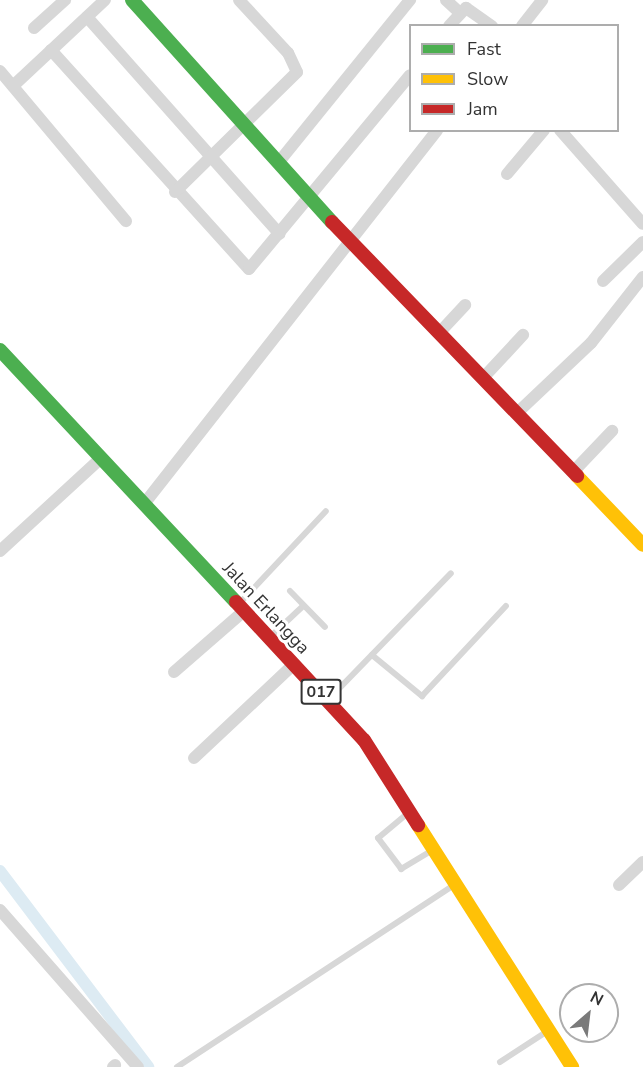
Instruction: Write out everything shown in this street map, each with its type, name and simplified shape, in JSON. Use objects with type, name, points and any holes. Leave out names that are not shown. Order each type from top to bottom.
[{"type":"main road","points":[[132,0],[242,129],[278,163],[308,202],[440,332],[643,544]]},
{"type":"main road","name":"Jalan Erlangga","points":[[1,351],[364,740],[435,848],[572,1067]]},
{"type":"street","points":[[34,28],[65,0]]},
{"type":"street","points":[[13,86],[105,0]]},
{"type":"street","points":[[175,192],[242,129],[297,72],[288,53],[239,0]]},
{"type":"street","points":[[278,163],[410,0]]},
{"type":"street","points":[[446,0],[460,13]]},
{"type":"street","points":[[524,24],[542,0]]},
{"type":"street","points":[[452,24],[466,8],[489,24]]},
{"type":"street","points":[[87,17],[280,234]]},
{"type":"street","points":[[51,50],[175,192],[246,268],[252,268],[409,77]]},
{"type":"street","points":[[0,71],[126,221]]},
{"type":"street","points":[[144,504],[347,241],[435,132]]},
{"type":"street","points":[[507,174],[542,132]]},
{"type":"street","points":[[562,132],[643,224]]},
{"type":"street","points":[[603,281],[643,242]]},
{"type":"street","points":[[517,413],[591,343],[643,277]]},
{"type":"street","points":[[440,332],[465,305]]},
{"type":"street","points":[[483,378],[523,335]]},
{"type":"street","points":[[573,472],[612,431]]},
{"type":"street","points":[[0,551],[101,458]]},
{"type":"street","points":[[174,672],[241,608]]},
{"type":"street","points":[[195,758],[294,664]]},
{"type":"street","points":[[619,885],[643,862]]},
{"type":"street","points":[[0,910],[138,1067]]},
{"type":"lane","points":[[241,608],[326,511]]},
{"type":"lane","points":[[328,699],[450,573]]},
{"type":"lane","points":[[290,591],[325,627]]},
{"type":"lane","points":[[269,638],[303,606]]},
{"type":"lane","points":[[372,655],[422,696],[506,606]]},
{"type":"lane","points":[[411,811],[378,838],[401,869],[435,848]]},
{"type":"lane","points":[[177,1067],[457,883]]},
{"type":"lane","points":[[500,1062],[549,1030]]},
{"type":"waterway","points":[[0,871],[148,1067]]},
{"type":"traffic: fast","points":[[132,0],[332,222]]},
{"type":"traffic: fast","points":[[0,350],[236,602]]},
{"type":"traffic: slow","points":[[577,476],[643,545]]},
{"type":"traffic: slow","points":[[418,825],[572,1067]]},
{"type":"traffic: jam","points":[[332,222],[577,476]]},
{"type":"traffic: jam","points":[[236,602],[364,740],[418,825]]}]
